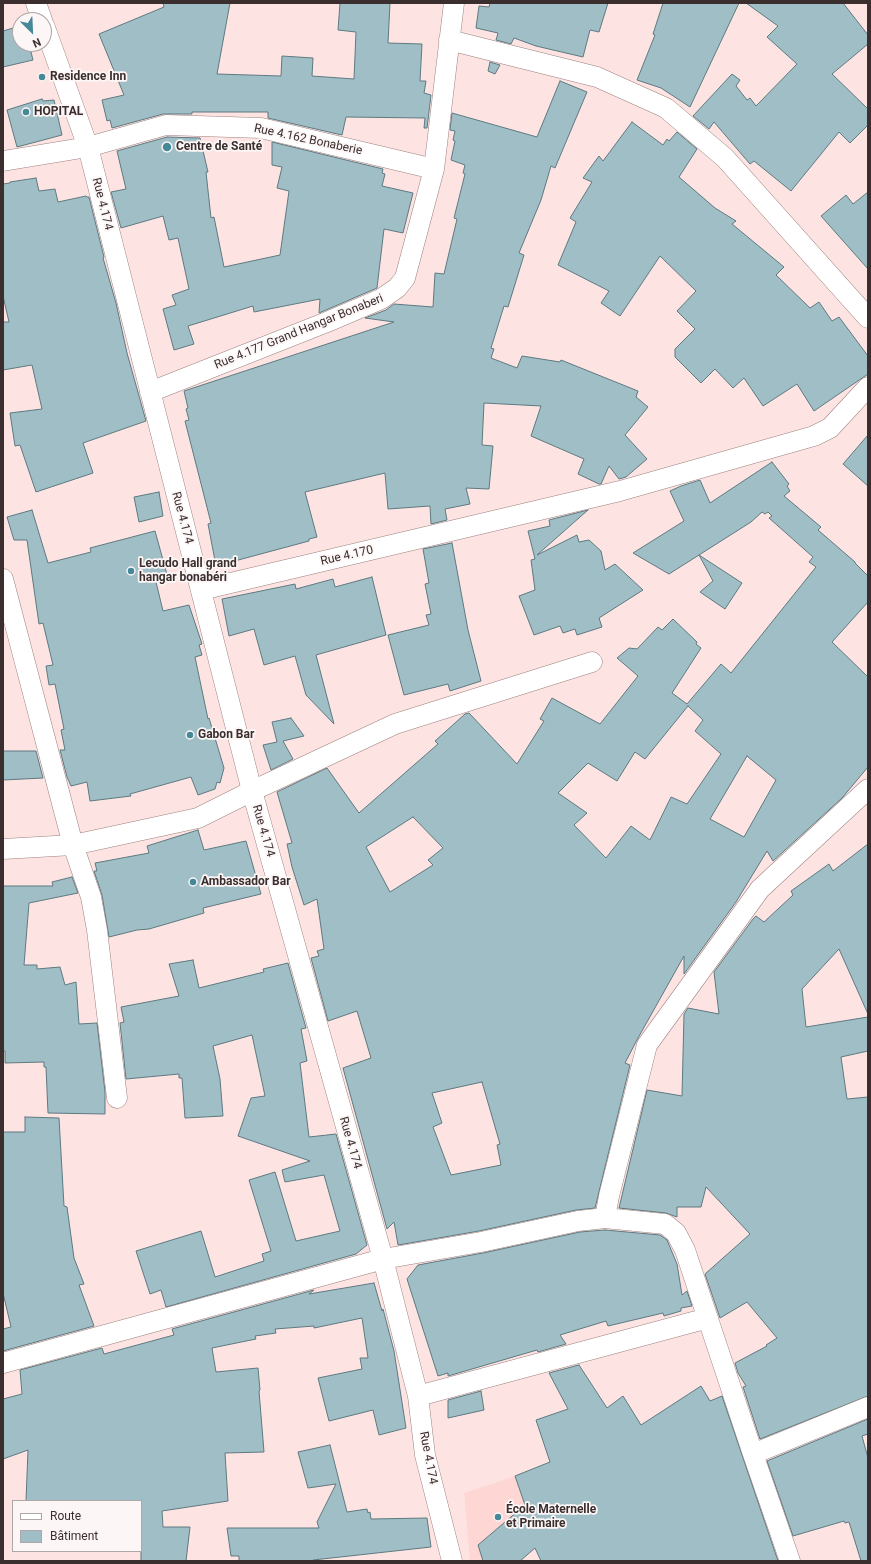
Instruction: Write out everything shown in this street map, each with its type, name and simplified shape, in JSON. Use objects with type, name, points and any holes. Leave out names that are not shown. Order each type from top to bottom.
[{"type":"street","name":"Rue 4.177 Grand Hangar Bonaberi","points":[[150,392],[381,299],[397,288],[405,278],[434,169],[454,3]]},
{"type":"street","points":[[449,40],[597,77],[666,108],[725,158],[868,318]]},
{"type":"street","name":"Rue 4.174","points":[[52,47],[88,147],[252,791],[383,1259],[418,1396],[425,1455],[452,1561]]},
{"type":"street","name":"Rue 4.162 Bonaberie","points":[[3,161],[88,147],[166,125],[261,128],[434,169]]},
{"type":"street","name":"Rue 4.170","points":[[201,590],[620,491],[814,436],[830,428],[868,387]]},
{"type":"street","points":[[3,579],[74,845],[91,897],[97,930],[118,1098]]},
{"type":"street","points":[[3,849],[74,845],[198,818],[395,724],[592,662]]},
{"type":"street","points":[[605,1218],[609,1196],[647,1045],[760,889],[868,789]]},
{"type":"street","points":[[3,1363],[383,1259],[481,1242],[578,1221],[605,1218],[665,1224],[676,1233],[685,1250],[790,1561]]},
{"type":"street","points":[[418,1396],[708,1318]]},
{"type":"street","points":[[753,1454],[868,1407]]},
{"type":"shaded area","name":"École Maternelle et Primaire","points":[[515,1476],[541,1543],[521,1561],[470,1561],[464,1493]]},
{"type":"building","points":[[163,3],[230,3],[217,74],[281,76],[282,56],[313,58],[312,76],[354,79],[356,32],[338,30],[340,3],[390,3],[388,43],[422,44],[420,81],[426,81],[424,93],[431,95],[427,128],[424,128],[425,118],[346,117],[342,135],[268,118],[268,112],[192,112],[192,114],[163,114],[112,128],[110,120],[107,121],[102,100],[124,95],[99,34],[164,7]]},
{"type":"building","points":[[490,3],[608,3],[599,32],[590,30],[583,57],[536,46],[514,38],[511,44],[496,40],[498,33],[476,28],[479,6],[489,7]]},
{"type":"building","points":[[663,3],[739,3],[690,107],[661,88],[637,80],[655,35],[653,34]]},
{"type":"building","points":[[746,3],[843,3],[868,35],[868,44],[832,74],[868,109],[868,125],[850,143],[839,132],[791,191],[754,161],[750,164],[714,122],[709,129],[693,116],[732,74],[740,80],[736,86],[747,100],[750,98],[756,106],[797,64],[767,37],[778,26]]},
{"type":"building","points":[[12,28],[12,52],[31,52],[33,60],[3,67],[3,31]]},
{"type":"building","points":[[490,62],[500,65],[495,74],[488,71]]},
{"type":"building","points":[[560,81],[587,92],[555,168],[551,166],[541,200],[519,253],[524,255],[508,307],[504,306],[491,348],[494,349],[491,358],[517,368],[522,356],[560,362],[561,360],[638,391],[636,397],[648,407],[625,435],[647,459],[626,477],[619,479],[609,466],[601,484],[599,484],[578,474],[584,459],[531,436],[541,406],[484,403],[482,445],[493,446],[489,489],[466,488],[470,504],[445,509],[447,520],[431,524],[430,506],[388,509],[385,473],[305,492],[317,537],[309,539],[309,541],[216,566],[208,524],[211,523],[185,421],[189,420],[184,391],[394,322],[365,318],[386,310],[394,304],[433,307],[435,273],[444,274],[457,219],[454,218],[465,174],[463,173],[465,165],[451,160],[455,141],[453,140],[455,131],[450,130],[452,113],[537,137]]},
{"type":"building","name":"HOPITAL","points":[[42,99],[43,101],[54,100],[62,135],[17,147],[7,110]]},
{"type":"building","points":[[632,122],[663,145],[667,139],[669,141],[677,132],[697,149],[679,177],[715,208],[736,221],[732,224],[784,267],[776,275],[810,308],[819,302],[832,321],[839,317],[868,356],[868,374],[814,411],[797,384],[763,406],[744,378],[733,388],[715,369],[701,383],[675,357],[675,349],[695,329],[677,311],[696,291],[660,256],[620,316],[601,303],[609,291],[558,265],[576,222],[570,218],[592,182],[583,178],[599,156],[603,161]]},
{"type":"building","points":[[167,137],[200,138],[208,172],[206,172],[211,218],[214,217],[224,267],[280,255],[289,191],[277,188],[282,167],[272,165],[272,142],[383,169],[382,173],[385,174],[382,186],[413,193],[403,233],[384,229],[377,288],[319,313],[320,299],[254,312],[253,306],[188,326],[194,344],[174,350],[163,309],[176,305],[172,295],[189,289],[178,238],[169,240],[163,216],[121,228],[111,192],[126,189],[117,151]]},
{"type":"building","points":[[36,178],[39,191],[55,189],[58,202],[86,196],[89,197],[127,353],[146,421],[83,443],[93,473],[36,492],[20,445],[15,446],[10,413],[42,409],[32,365],[3,370],[3,322],[9,322],[3,296],[3,184]]},
{"type":"building","points":[[868,192],[868,269],[821,216],[846,195],[853,204]]},
{"type":"building","points":[[868,435],[868,486],[843,464]]},
{"type":"building","points":[[772,462],[789,484],[787,486],[790,491],[784,496],[821,527],[818,530],[855,562],[868,576],[868,602],[832,642],[868,677],[868,767],[842,798],[773,861],[767,851],[736,902],[684,974],[684,956],[625,1063],[630,1065],[595,1208],[576,1210],[479,1231],[398,1245],[394,1222],[387,1229],[343,1068],[371,1058],[357,1011],[328,1021],[311,958],[319,956],[317,951],[324,949],[317,899],[304,905],[292,867],[287,844],[292,843],[277,792],[327,768],[359,813],[438,744],[435,741],[465,714],[469,713],[517,764],[544,721],[540,719],[552,698],[600,724],[638,676],[617,658],[629,648],[637,649],[658,627],[662,630],[673,619],[697,642],[696,644],[701,648],[672,693],[687,704],[721,664],[731,673],[816,567],[809,562],[813,557],[769,518],[772,516],[768,512],[765,514],[762,512],[751,522],[669,574],[633,553],[684,521],[670,491],[700,480],[710,503]],"holes":[[[688,706],[703,720],[695,731],[721,754],[687,804],[671,797],[650,840],[631,826],[606,858],[574,825],[587,813],[558,793],[588,763],[617,781],[635,752],[645,759]],[[747,756],[776,780],[744,837],[710,819]],[[413,817],[443,848],[428,860],[433,865],[390,892],[366,847]],[[482,1082],[500,1144],[497,1145],[501,1165],[451,1175],[433,1127],[442,1123],[432,1093]]]},
{"type":"building","points":[[159,492],[163,516],[139,522],[134,497]]},
{"type":"building","points":[[32,510],[48,563],[91,552],[90,548],[155,531],[168,578],[156,582],[163,611],[189,605],[202,644],[199,645],[202,655],[195,657],[208,719],[209,718],[224,768],[220,783],[217,782],[215,789],[198,795],[191,777],[130,794],[131,796],[90,801],[87,782],[71,786],[60,750],[65,750],[61,730],[64,729],[55,684],[49,685],[46,666],[53,665],[43,623],[39,624],[27,540],[14,540],[7,517]]},
{"type":"building","points":[[588,510],[537,555],[577,535],[579,542],[589,540],[601,551],[605,570],[615,564],[643,590],[599,618],[602,627],[577,635],[575,629],[563,633],[560,626],[534,635],[519,596],[535,590],[531,560],[535,559],[528,531],[550,526],[549,520]]},
{"type":"building","points":[[452,543],[468,630],[481,681],[450,691],[448,684],[404,695],[388,635],[429,625],[426,615],[431,614],[425,584],[429,583],[423,549]]},
{"type":"building","points":[[699,555],[742,583],[725,609],[700,592],[713,581]]},
{"type":"building","points":[[372,577],[386,635],[316,655],[334,724],[306,695],[295,656],[264,665],[254,629],[229,636],[222,599],[295,584],[296,589],[333,579],[335,587]]},
{"type":"building","points":[[291,718],[304,736],[283,741],[293,759],[271,770],[263,745],[277,742],[272,722]]},
{"type":"building","points":[[3,751],[36,751],[43,778],[3,780]]},
{"type":"building","points":[[198,830],[204,850],[246,841],[261,894],[203,908],[204,913],[149,929],[137,930],[109,937],[102,895],[94,871],[97,871],[95,863],[149,853],[147,846]]},
{"type":"building","points":[[868,844],[868,1014],[839,949],[802,989],[806,1027],[868,1017],[868,1051],[841,1057],[847,1099],[868,1097],[868,1396],[760,1439],[743,1387],[746,1386],[738,1373],[735,1363],[767,1346],[766,1345],[777,1338],[747,1302],[720,1318],[705,1274],[750,1234],[706,1187],[701,1207],[677,1207],[677,1217],[666,1213],[619,1208],[647,1090],[682,1096],[684,1014],[688,1008],[719,1014],[714,972],[753,919],[756,916],[764,922],[793,895],[791,891],[829,864],[833,871]]},
{"type":"building","points":[[72,877],[78,893],[29,903],[24,965],[37,965],[37,969],[60,967],[65,985],[76,982],[79,1024],[97,1023],[105,1092],[105,1114],[48,1113],[46,1067],[44,1067],[44,1062],[5,1063],[5,1051],[3,1051],[3,886],[53,886],[52,882]]},
{"type":"building","points":[[193,960],[199,988],[264,972],[263,969],[288,963],[306,1028],[301,1029],[307,1061],[300,1063],[309,1137],[336,1134],[367,1245],[356,1254],[166,1307],[161,1290],[150,1294],[136,1251],[201,1231],[215,1277],[264,1261],[262,1254],[271,1251],[249,1180],[275,1172],[296,1241],[340,1231],[324,1175],[285,1182],[282,1170],[310,1161],[238,1136],[251,1098],[265,1096],[252,1035],[213,1046],[220,1079],[223,1116],[185,1118],[182,1078],[179,1078],[179,1074],[126,1079],[120,1023],[124,1022],[121,1007],[179,996],[169,964]]},
{"type":"building","points":[[25,1117],[59,1118],[64,1206],[67,1207],[74,1258],[84,1284],[79,1285],[94,1326],[3,1351],[3,1329],[11,1327],[3,1293],[3,1132],[25,1132]]},
{"type":"building","points":[[605,1230],[660,1235],[667,1240],[677,1264],[682,1295],[687,1291],[692,1306],[681,1308],[681,1311],[664,1316],[663,1313],[608,1326],[606,1321],[560,1335],[566,1344],[538,1352],[537,1350],[448,1376],[448,1373],[438,1376],[407,1279],[418,1265],[483,1253],[580,1232]]},
{"type":"building","points":[[374,1283],[382,1311],[383,1309],[394,1351],[406,1428],[379,1435],[373,1410],[329,1421],[318,1378],[362,1369],[360,1358],[368,1358],[362,1318],[314,1328],[314,1326],[275,1329],[276,1333],[255,1336],[256,1339],[212,1348],[216,1372],[258,1368],[264,1452],[225,1453],[228,1501],[162,1511],[163,1527],[190,1527],[186,1561],[141,1561],[142,1500],[26,1500],[28,1450],[3,1459],[3,1399],[22,1394],[20,1370],[102,1348],[104,1354],[174,1335],[172,1329],[314,1290],[309,1294]]},
{"type":"building","points":[[579,1365],[607,1408],[623,1396],[641,1425],[701,1386],[710,1401],[722,1396],[778,1561],[541,1561],[535,1548],[520,1561],[483,1561],[478,1545],[525,1505],[515,1476],[550,1462],[536,1420],[568,1409],[549,1373]]},
{"type":"building","points":[[481,1391],[484,1410],[448,1418],[448,1400]]},
{"type":"building","points":[[868,1419],[868,1434],[862,1436],[868,1458],[868,1561],[861,1561],[849,1522],[845,1523],[844,1521],[793,1536],[767,1461]]},
{"type":"building","points":[[330,1445],[347,1512],[367,1509],[368,1513],[370,1512],[371,1519],[427,1518],[431,1547],[313,1561],[239,1561],[239,1556],[231,1556],[227,1528],[319,1528],[317,1522],[336,1484],[308,1488],[298,1452]]},
{"type":"place","name":"Residence Inn","points":[[42,77]]},
{"type":"place","name":"HOPITAL","points":[[26,112]]},
{"type":"place","name":"Centre de Santé","points":[[167,147]]},
{"type":"place","name":"Lecudo Hall grand hangar bonabéri","points":[[131,571]]},
{"type":"place","name":"Gabon Bar","points":[[190,735]]},
{"type":"place","name":"Ambassador Bar","points":[[193,882]]},
{"type":"place","name":"École Maternelle et Primaire","points":[[498,1517]]}]
